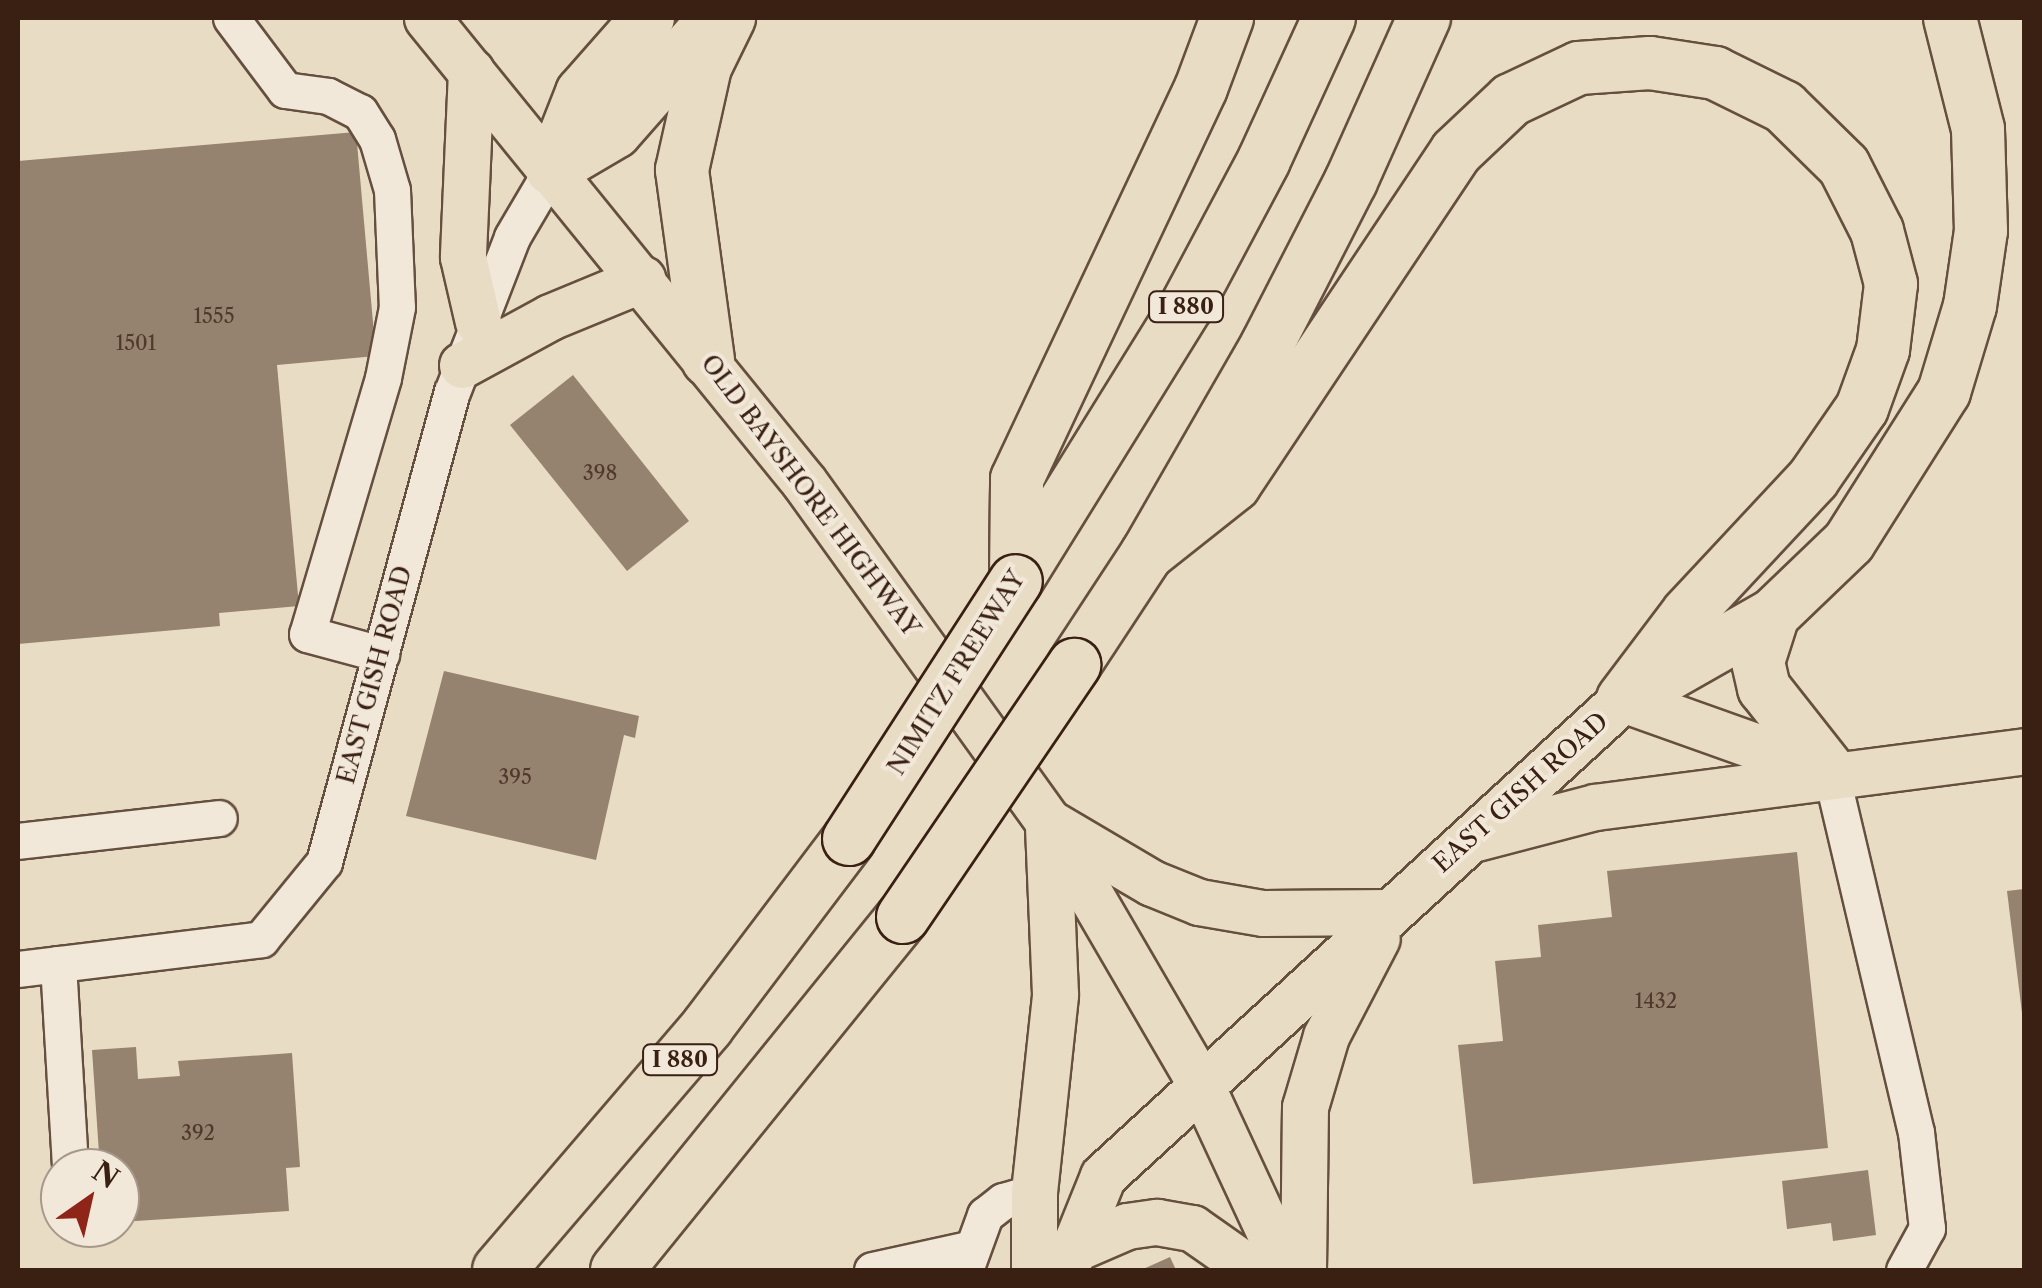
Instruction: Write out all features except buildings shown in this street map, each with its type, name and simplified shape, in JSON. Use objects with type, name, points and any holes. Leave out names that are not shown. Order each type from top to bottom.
[{"type":"highway","points":[[552,169],[582,94],[648,18]]},
{"type":"highway","points":[[552,169],[614,132],[716,18]]},
{"type":"highway","points":[[708,360],[682,170],[705,67],[730,18]]},
{"type":"highway","points":[[1016,581],[1017,479],[1201,88],[1228,18]]},
{"type":"highway","name":"NIMITZ FREEWAY","points":[[499,1270],[707,1027],[849,838],[1016,581],[1186,307],[1264,160],[1329,18]]},
{"type":"highway","points":[[624,1266],[903,917],[1146,554],[1334,214],[1424,18]]},
{"type":"highway","points":[[1623,700],[1772,616],[1848,542],[1910,455],[1944,392],[1970,306],[1981,231],[1978,130],[1950,18]]},
{"type":"highway","points":[[1146,554],[1234,485],[1456,152],[1510,100],[1578,68],[1650,63],[1715,72],[1784,107],[1844,166],[1877,231],[1890,284],[1883,350],[1862,408],[1813,480],[1688,613],[1623,700]]},
{"type":"highway","points":[[1772,616],[1758,662],[1764,688],[1832,772]]},
{"type":"main road","name":"OLD BAYSHORE HIGHWAY","points":[[428,18],[804,482],[1048,822],[1200,1084],[1287,1270]]},
{"type":"main road","points":[[471,70],[463,257],[478,322]]},
{"type":"main road","points":[[462,366],[550,317],[642,279]]},
{"type":"main road","name":"EAST GISH ROAD","points":[[1056,1264],[1103,1176],[1623,700],[1832,772],[2024,751]]},
{"type":"main road","points":[[1469,840],[1595,806],[1832,772]]},
{"type":"main road","points":[[1048,822],[1152,883],[1200,902],[1264,914],[1390,912],[1326,1036],[1305,1108],[1303,1270]]},
{"type":"main road","points":[[1048,822],[1056,994],[1034,1192],[1056,1264],[1127,1226],[1157,1222],[1192,1228],[1252,1270]]},
{"type":"street","points":[[231,18],[285,90],[328,96],[360,112],[378,139],[392,190],[397,307],[383,378],[307,634],[381,654]]},
{"type":"street","name":"EAST GISH ROAD","points":[[18,969],[261,939],[324,862],[462,366],[512,237],[552,169]]},
{"type":"street","points":[[1832,772],[1916,1132],[1927,1228],[1904,1270]]},
{"type":"street","points":[[18,841],[219,818]]},
{"type":"street","points":[[58,964],[69,1148]]},
{"type":"street","points":[[872,1270],[967,1260],[985,1215],[1003,1200],[1034,1192]]}]
